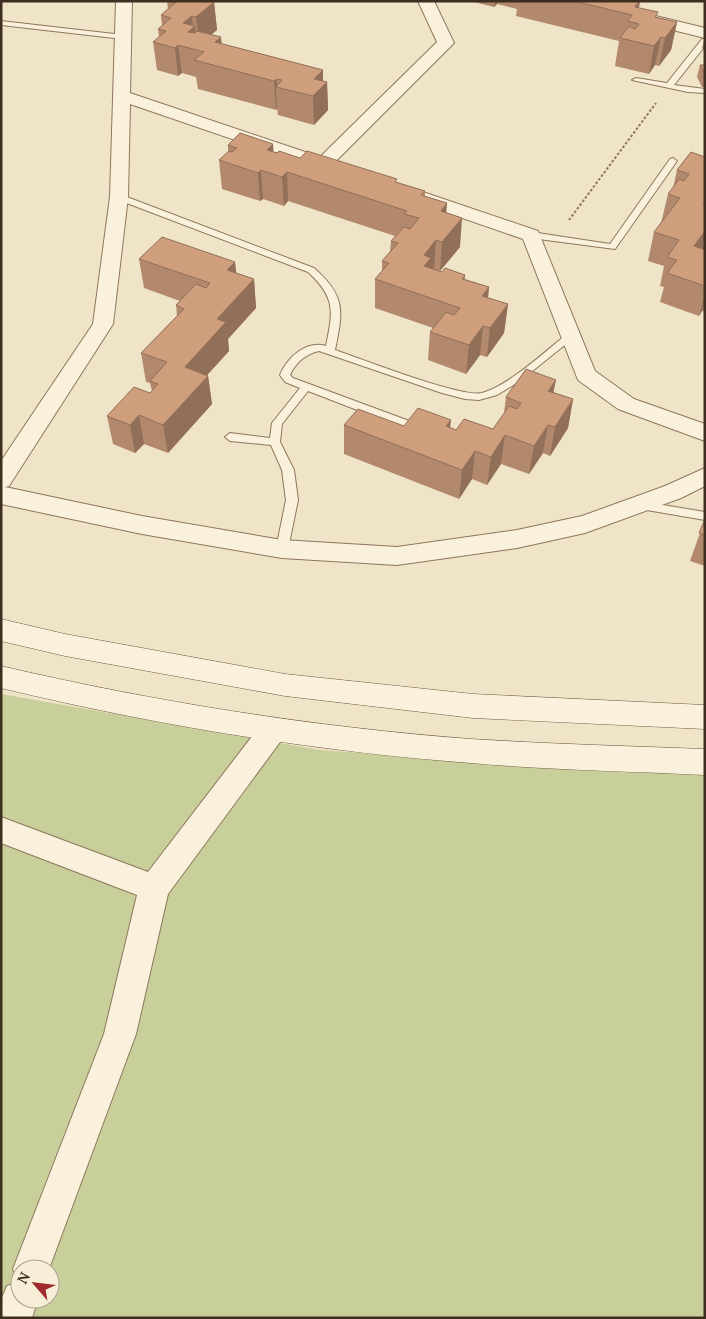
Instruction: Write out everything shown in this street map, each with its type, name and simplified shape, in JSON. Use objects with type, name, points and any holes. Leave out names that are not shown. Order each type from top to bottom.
[{"type":"main road","points":[[1,630],[65,645],[285,685],[473,706],[705,716]]},
{"type":"main road","points":[[1,677],[46,688],[272,730],[471,750],[705,762]]},
{"type":"street","points":[[1,480],[103,324],[119,197],[124,1]]},
{"type":"street","points":[[323,164],[446,43],[429,8],[446,1]]},
{"type":"street","points":[[574,1],[705,33]]},
{"type":"street","points":[[122,96],[352,174]]},
{"type":"street","points":[[399,190],[532,235],[586,375],[626,404],[705,433]]},
{"type":"street","points":[[1,495],[142,525],[282,549],[397,556],[526,536],[585,524],[673,492],[705,476]]},
{"type":"street","points":[[36,1259],[120,1034],[154,888],[272,730]]},
{"type":"street","points":[[1,830],[154,888]]},
{"type":"lane","points":[[1,23],[123,37]]},
{"type":"lane","points":[[669,86],[705,41]]},
{"type":"lane","points":[[636,80],[705,91]]},
{"type":"lane","points":[[532,235],[612,248],[674,161]]},
{"type":"lane","points":[[119,197],[311,270],[326,282],[335,295],[337,311],[330,350]]},
{"type":"lane","points":[[408,425],[306,387],[290,380],[285,374],[309,349],[320,348],[446,391],[466,396],[484,396],[502,388],[571,336]]},
{"type":"lane","points":[[282,549],[292,500],[288,470],[275,442],[277,423],[306,387]]},
{"type":"lane","points":[[230,437],[275,442]]},
{"type":"lane","points":[[639,505],[705,516]]},
{"type":"path","points":[[556,239],[669,86]]},
{"type":"green space","points":[[1,694],[320,750],[599,771],[705,774],[705,1318],[1,1318]]},
{"type":"building","points":[[172,1],[214,2],[196,17],[192,16],[183,23],[195,26],[188,32],[195,33],[197,31],[221,37],[215,42],[323,70],[314,79],[327,82],[313,96],[276,87],[282,80],[277,79],[274,81],[194,60],[204,52],[178,45],[175,48],[153,42],[166,31],[158,29],[171,18],[161,15],[176,2]]},
{"type":"building","points":[[574,1],[639,1],[635,7],[658,12],[655,17],[677,22],[665,38],[661,37],[654,46],[620,38],[629,26],[635,29],[639,24],[628,21],[632,15]]},
{"type":"building","points":[[700,65],[705,65],[705,74]]},
{"type":"building","points":[[240,133],[273,144],[267,150],[277,153],[279,151],[300,158],[307,151],[397,179],[395,182],[425,191],[421,195],[447,203],[441,211],[462,218],[442,242],[436,240],[424,255],[431,258],[424,266],[442,272],[445,268],[465,275],[462,279],[489,287],[482,296],[508,304],[490,328],[483,326],[469,345],[430,332],[446,312],[454,315],[460,308],[375,279],[389,263],[382,261],[398,243],[391,241],[404,227],[410,229],[419,218],[404,214],[407,211],[287,172],[282,177],[261,170],[258,173],[219,160],[229,151],[232,152],[237,148],[228,145]]},
{"type":"building","points":[[691,152],[705,157],[705,202],[703,205],[705,205],[705,231],[694,246],[705,250],[705,286],[667,273],[677,260],[667,257],[679,240],[654,232],[680,198],[668,194],[679,179],[684,181],[689,174],[677,170]]},
{"type":"building","points":[[162,237],[235,262],[227,270],[254,279],[217,319],[226,322],[185,367],[208,376],[163,425],[139,415],[130,425],[107,416],[134,387],[150,393],[158,384],[150,381],[167,362],[141,353],[184,309],[176,305],[196,284],[206,288],[210,283],[139,259]]},
{"type":"building","points":[[526,369],[556,380],[548,391],[573,399],[555,427],[548,425],[534,446],[505,435],[491,457],[475,451],[462,470],[344,425],[358,409],[404,426],[418,408],[451,420],[446,426],[456,430],[464,419],[493,429],[509,406],[517,409],[521,403],[506,397]]},
{"type":"building","points":[[705,519],[705,535],[699,533]]}]
